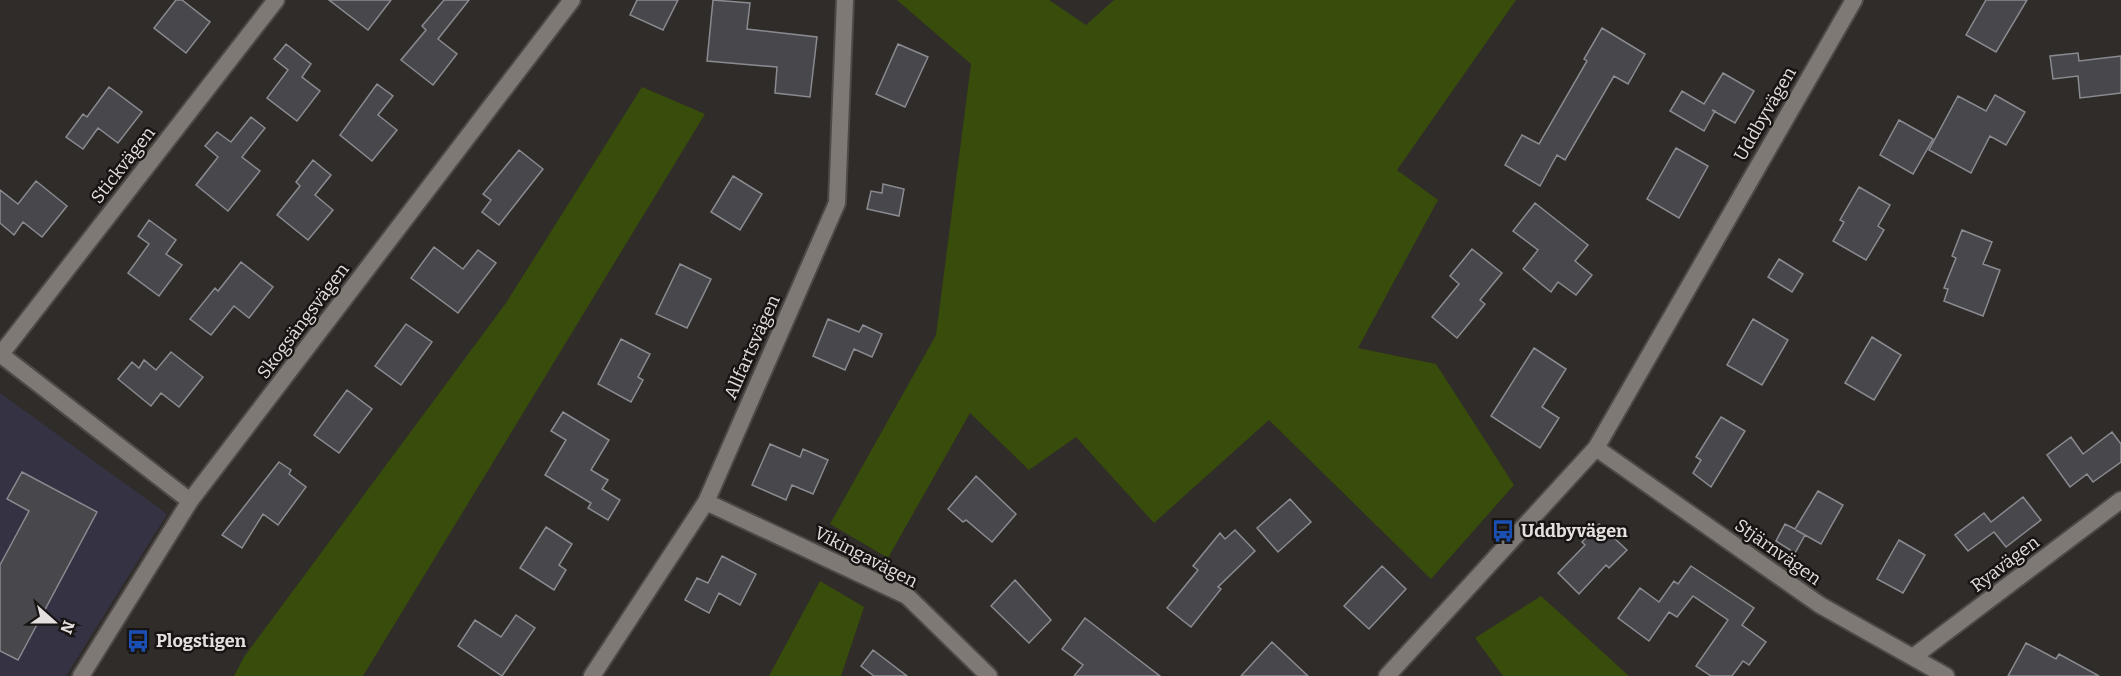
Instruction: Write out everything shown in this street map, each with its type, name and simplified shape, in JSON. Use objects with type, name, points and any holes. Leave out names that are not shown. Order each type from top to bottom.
[{"type":"street","name":"Stickvägen","points":[[0,354],[276,0]]},
{"type":"street","name":"Skogsängsvägen","points":[[81,676],[190,501],[573,0]]},
{"type":"street","name":"Allfartsvägen","points":[[592,676],[705,502],[837,203],[845,0]]},
{"type":"street","name":"Uddbyvägen","points":[[1387,676],[1596,448],[1854,0]]},
{"type":"street","points":[[0,354],[190,501]]},
{"type":"street","name":"Stjärnvägen","points":[[1596,448],[1820,605],[1946,676]]},
{"type":"street","name":"Ryavägen","points":[[1913,657],[2121,500]]},
{"type":"street","name":"Vikingavägen","points":[[705,502],[907,596],[989,676]]},
{"type":"shaded area","points":[[0,393],[167,514],[66,676],[0,676]]},
{"type":"green space","points":[[897,0],[1049,0],[1086,25],[1114,0],[1516,0],[1397,170],[1438,200],[1358,348],[1436,364],[1514,485],[1431,579],[1269,420],[1154,523],[1076,437],[1029,470],[970,413],[888,558],[830,524],[936,335],[971,64]]},
{"type":"green space","points":[[642,87],[705,114],[363,676],[234,676],[244,657],[506,303]]},
{"type":"green space","points":[[820,581],[864,607],[841,676],[769,676]]},
{"type":"green space","points":[[1541,596],[1629,676],[1503,676],[1475,638]]},
{"type":"building","points":[[176,0],[182,0],[210,22],[186,53],[154,28]]},
{"type":"building","points":[[329,0],[391,0],[368,30]]},
{"type":"building","points":[[444,0],[469,0],[438,39],[457,54],[433,85],[401,60],[426,30],[422,26]]},
{"type":"building","points":[[637,0],[678,0],[663,30],[630,15]]},
{"type":"building","points":[[713,0],[750,3],[747,29],[817,37],[810,97],[775,93],[777,67],[707,61]]},
{"type":"building","points":[[1986,0],[2027,0],[1996,52],[1966,35]]},
{"type":"building","points":[[1602,28],[1645,54],[1628,84],[1614,76],[1565,160],[1557,155],[1540,186],[1505,165],[1522,135],[1539,144],[1587,61],[1584,59]]},
{"type":"building","points":[[286,44],[311,64],[302,77],[320,91],[297,121],[267,98],[288,70],[274,59]]},
{"type":"building","points":[[898,44],[928,57],[905,107],[876,94]]},
{"type":"building","points":[[2078,53],[2079,61],[2121,56],[2121,93],[2080,98],[2078,76],[2053,79],[2050,56]]},
{"type":"building","points":[[1723,73],[1754,91],[1735,123],[1715,112],[1704,131],[1670,111],[1682,91],[1704,104]]},
{"type":"building","points":[[377,84],[393,96],[378,115],[397,130],[372,161],[340,135]]},
{"type":"building","points":[[109,87],[142,112],[118,143],[98,128],[83,149],[66,137],[83,114],[87,117]]},
{"type":"building","points":[[1995,95],[2025,112],[2006,145],[1990,136],[1971,173],[1929,150],[1958,96],[1986,111]]},
{"type":"building","points":[[251,117],[265,128],[242,157],[260,171],[228,211],[196,185],[218,157],[205,146],[217,132],[231,142]]},
{"type":"building","points":[[1899,120],[1933,139],[1913,174],[1880,155]]},
{"type":"building","points":[[1676,148],[1708,166],[1679,218],[1647,199]]},
{"type":"building","points":[[519,150],[543,169],[499,225],[482,212],[491,200],[483,194]]},
{"type":"building","points":[[313,160],[331,175],[315,195],[333,210],[308,240],[277,215],[300,186],[296,182]]},
{"type":"building","points":[[733,176],[762,194],[740,230],[711,212]]},
{"type":"building","points":[[36,181],[67,206],[42,237],[23,222],[14,235],[0,223],[0,190],[18,204]]},
{"type":"building","points":[[883,184],[904,189],[899,216],[867,209],[871,191],[882,193]]},
{"type":"building","points":[[1859,187],[1890,205],[1878,226],[1884,230],[1866,260],[1833,241],[1844,222],[1840,220]]},
{"type":"building","points":[[1535,203],[1588,245],[1575,261],[1592,275],[1576,295],[1558,282],[1551,292],[1523,269],[1538,250],[1513,231]]},
{"type":"building","points":[[149,220],[176,240],[166,254],[182,265],[159,296],[128,273],[149,244],[138,236]]},
{"type":"building","points":[[1962,230],[1992,242],[1983,264],[2000,270],[1983,316],[1944,301],[1948,289],[1944,288],[1956,258],[1952,256]]},
{"type":"building","points":[[434,247],[463,269],[478,250],[496,263],[458,313],[411,278]]},
{"type":"building","points":[[1472,249],[1502,273],[1480,300],[1485,304],[1457,338],[1432,317],[1459,284],[1450,276]]},
{"type":"building","points":[[1779,259],[1803,274],[1792,292],[1768,277]]},
{"type":"building","points":[[241,262],[273,287],[249,318],[234,306],[211,335],[190,319],[215,288],[218,291]]},
{"type":"building","points":[[680,264],[711,279],[687,328],[656,314]]},
{"type":"building","points":[[828,319],[859,332],[863,325],[882,334],[872,357],[854,349],[845,370],[813,356]]},
{"type":"building","points":[[1753,319],[1788,340],[1762,385],[1727,365]]},
{"type":"building","points":[[406,324],[432,342],[401,385],[375,366]]},
{"type":"building","points":[[1872,337],[1901,355],[1874,400],[1845,383]]},
{"type":"building","points":[[621,339],[650,354],[638,377],[643,380],[631,402],[598,384]]},
{"type":"building","points":[[1534,348],[1566,369],[1542,407],[1559,418],[1540,448],[1491,416]]},
{"type":"building","points":[[171,352],[203,377],[179,407],[161,393],[151,406],[118,379],[132,362],[139,368],[144,360],[156,370]]},
{"type":"building","points":[[347,390],[372,409],[339,453],[314,435]]},
{"type":"building","points":[[563,412],[609,440],[591,470],[608,480],[602,489],[620,500],[608,520],[588,508],[591,503],[545,475],[566,440],[551,431]]},
{"type":"building","points":[[1721,417],[1745,431],[1711,487],[1693,473],[1701,460],[1696,457]]},
{"type":"building","points":[[2112,432],[2121,444],[2121,462],[2093,482],[2087,474],[2070,487],[2047,455],[2071,437],[2083,454]]},
{"type":"building","points":[[770,444],[800,457],[803,449],[828,460],[813,494],[792,485],[786,500],[752,485]]},
{"type":"building","points":[[279,462],[291,470],[289,474],[306,487],[278,525],[263,514],[242,548],[222,535]]},
{"type":"building","points":[[22,472],[97,512],[18,660],[0,651],[0,565],[29,511],[7,499]]},
{"type":"building","points":[[976,476],[1016,514],[992,542],[966,520],[963,522],[948,509]]},
{"type":"building","points":[[1818,491],[1843,505],[1821,544],[1805,535],[1795,553],[1776,541],[1785,524],[1795,529]]},
{"type":"building","points":[[2023,497],[2041,520],[2006,547],[1994,532],[1968,551],[1955,535],[1984,513],[1991,522]]},
{"type":"building","points":[[1290,499],[1311,522],[1278,552],[1257,528]]},
{"type":"building","points":[[1599,524],[1627,550],[1609,568],[1606,565],[1579,594],[1558,573],[1585,545],[1582,542]]},
{"type":"building","points":[[546,527],[572,544],[559,565],[566,570],[554,590],[520,568]]},
{"type":"building","points":[[1235,530],[1255,551],[1218,587],[1221,589],[1191,627],[1167,608],[1198,570],[1193,566],[1220,533],[1225,539]]},
{"type":"building","points":[[1899,540],[1925,555],[1903,593],[1877,579]]},
{"type":"building","points":[[722,556],[756,574],[740,605],[719,593],[709,613],[685,600],[697,578],[708,583]]},
{"type":"building","points":[[1382,566],[1406,589],[1369,629],[1344,606]]},
{"type":"building","points":[[1691,566],[1754,608],[1742,625],[1766,642],[1749,665],[1743,661],[1732,676],[1711,676],[1696,666],[1728,620],[1693,596],[1677,617],[1669,612],[1649,641],[1618,618],[1640,588],[1659,602],[1674,581],[1678,584]]},
{"type":"building","points":[[1015,580],[1051,620],[1029,643],[991,606]]},
{"type":"building","points":[[516,615],[535,628],[502,676],[458,646],[475,620],[501,637]]},
{"type":"building","points":[[1085,618],[1160,676],[1074,676],[1083,665],[1062,649]]},
{"type":"building","points":[[1272,642],[1308,676],[1241,676]]},
{"type":"building","points":[[2026,643],[2056,659],[2059,654],[2099,676],[2008,676]]},
{"type":"building","points":[[873,650],[907,676],[874,676],[861,666]]},
{"type":"place","name":"Uddbyvägen","points":[[1503,531]]},
{"type":"place","name":"Plogstigen","points":[[138,641]]}]
